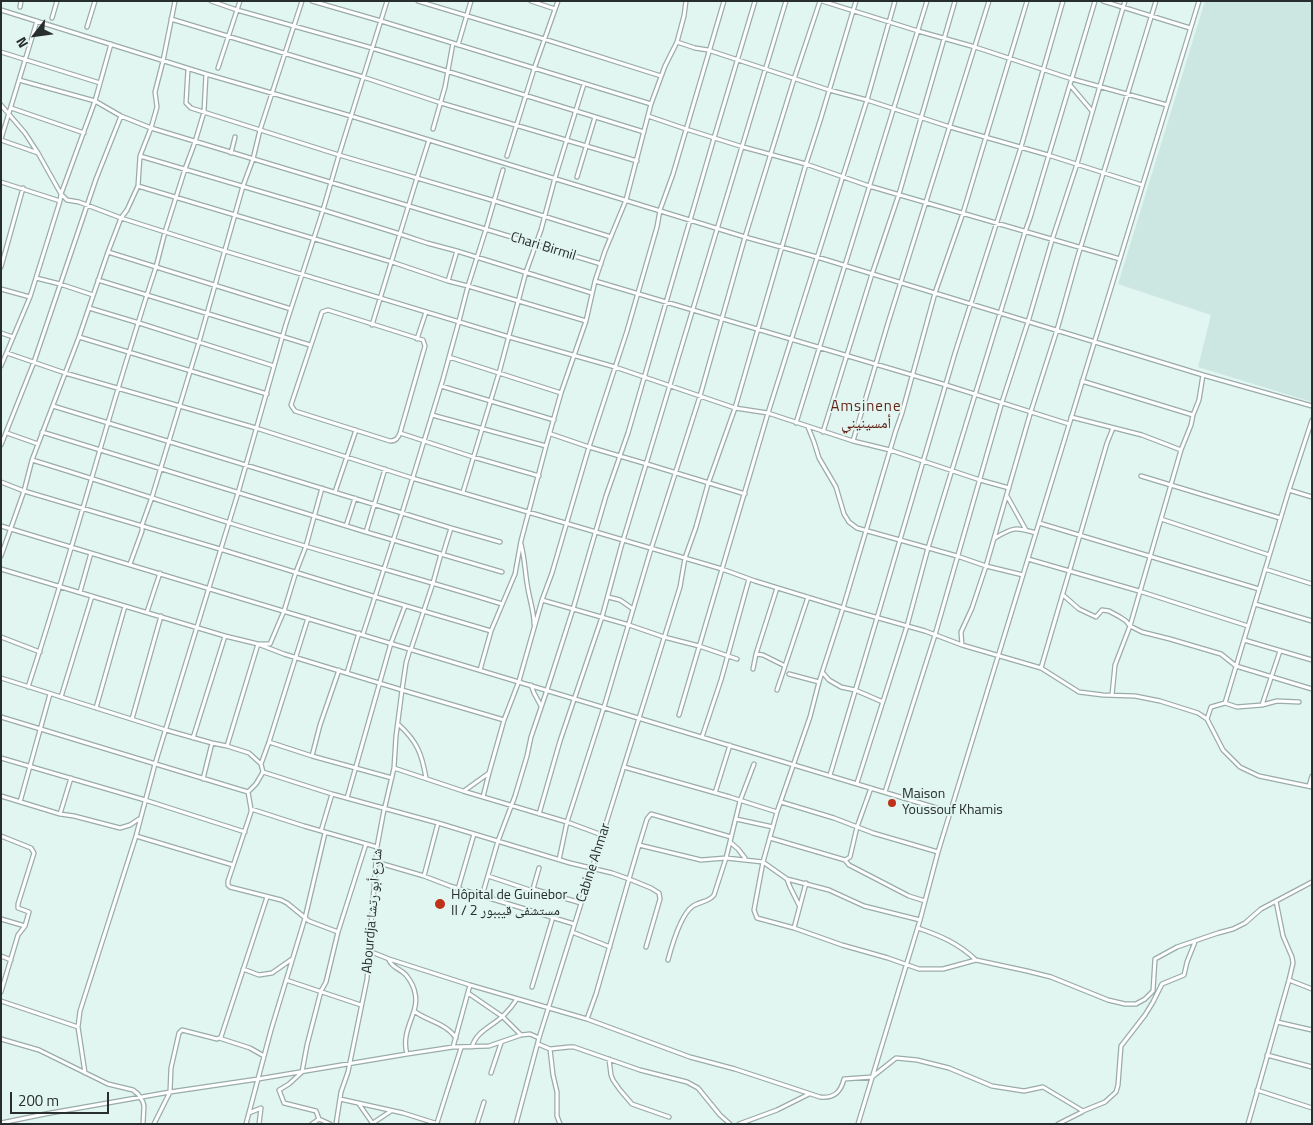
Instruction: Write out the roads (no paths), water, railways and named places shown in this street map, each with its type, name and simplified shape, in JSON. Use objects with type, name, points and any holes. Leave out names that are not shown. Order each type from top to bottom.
[{"type":"street","points":[[20,7],[21,1]]},
{"type":"street","points":[[52,18],[57,1]]},
{"type":"street","points":[[87,27],[95,1]]},
{"type":"street","points":[[1,556],[24,491],[32,460],[80,337],[108,252],[121,218],[127,210],[138,186],[140,156],[157,107],[155,92],[175,1]]},
{"type":"street","points":[[211,1],[372,48],[644,132]]},
{"type":"street","points":[[218,68],[240,1]]},
{"type":"street","points":[[130,564],[142,531],[142,525],[216,286],[260,130],[302,1]]},
{"type":"street","points":[[312,1],[651,104]]},
{"type":"street","points":[[85,1073],[78,1027],[82,1006],[136,836],[155,764],[198,627],[291,309],[386,1]]},
{"type":"street","points":[[418,1],[661,76]]},
{"type":"street","points":[[458,45],[471,1]]},
{"type":"street","points":[[531,1],[555,9]]},
{"type":"street","points":[[507,156],[534,69],[558,1]]},
{"type":"street","points":[[480,670],[491,631],[515,574],[521,541],[561,393],[586,321],[595,281],[626,200],[651,104],[661,76],[677,42],[686,1]]},
{"type":"street","points":[[483,797],[504,720],[519,681],[589,447],[638,294],[660,210],[724,1]]},
{"type":"street","points":[[482,896],[498,841],[512,806],[531,738],[620,456],[755,1]]},
{"type":"street","points":[[539,814],[560,741],[602,617],[786,1]]},
{"type":"street","points":[[559,860],[567,822],[700,396],[745,237],[794,79],[821,1],[975,47],[1044,70],[1167,105]]},
{"type":"street","name":"Cabine Ahmar","points":[[516,1124],[539,1038],[680,587],[685,558],[708,484],[735,408],[781,248],[856,1]]},
{"type":"street","points":[[679,715],[768,413],[867,100],[895,1]]},
{"type":"street","points":[[796,422],[927,1]]},
{"type":"street","points":[[823,432],[899,194],[955,1]]},
{"type":"street","points":[[853,442],[989,1]]},
{"type":"street","points":[[1027,1],[963,213],[935,292],[902,413],[810,717],[777,812],[763,862],[754,910],[755,914],[757,918],[794,928],[919,969],[943,969],[976,960],[1051,977],[1108,1000],[1125,1004],[1136,1004],[1145,999],[1152,991],[1155,959],[1177,947],[1233,929],[1245,923],[1261,909],[1312,882]]},
{"type":"street","points":[[830,775],[946,386],[1021,147],[1063,1]]},
{"type":"street","points":[[857,784],[907,626],[928,548],[1095,1]]},
{"type":"street","points":[[1103,1],[1190,28]]},
{"type":"street","points":[[886,792],[935,635],[1002,402],[1077,164],[1125,1]]},
{"type":"street","points":[[962,645],[961,632],[972,608],[986,566],[1031,411],[1156,1]]},
{"type":"street","points":[[858,1124],[918,928],[950,812],[1199,1]]},
{"type":"street","points":[[1,10],[188,69],[351,116],[781,248],[935,292],[1203,375],[1312,406]]},
{"type":"street","points":[[171,20],[637,161]]},
{"type":"street","points":[[37,21],[1,140],[38,153]]},
{"type":"street","points":[[677,42],[1142,185]]},
{"type":"street","points":[[433,129],[441,103],[453,43]]},
{"type":"street","points":[[1,366],[30,297],[61,194],[95,101],[111,44]]},
{"type":"street","points":[[1,52],[100,82]]},
{"type":"street","points":[[188,69],[186,103],[191,108],[611,237]]},
{"type":"street","points":[[28,687],[60,587],[99,450],[156,267],[184,169],[204,112],[206,74]]},
{"type":"street","name":"Chari Birmil","points":[[19,80],[95,101],[121,116],[195,142],[601,264]]},
{"type":"street","points":[[463,492],[499,373],[526,272],[546,216],[555,178],[584,84]]},
{"type":"street","points":[[1070,85],[1092,112]]},
{"type":"street","points":[[1,105],[25,133],[61,194],[67,200],[79,202],[121,218],[225,251],[615,367],[735,408],[768,413],[853,442],[890,450],[1009,488]]},
{"type":"street","points":[[11,108],[84,133]]},
{"type":"street","points":[[1,445],[34,362],[87,206],[121,116]]},
{"type":"street","points":[[648,116],[743,147],[838,174],[869,186],[1120,259]]},
{"type":"street","points":[[577,177],[595,117]]},
{"type":"street","points":[[231,153],[235,137]]},
{"type":"street","points":[[372,325],[430,140]]},
{"type":"street","points":[[140,156],[592,293]]},
{"type":"street","points":[[347,673],[376,597],[394,540],[441,386],[468,286],[503,170]]},
{"type":"street","points":[[1,182],[60,201]]},
{"type":"street","points":[[138,186],[392,262],[448,281],[586,321]]},
{"type":"street","points":[[1,267],[23,188]]},
{"type":"street","points":[[448,281],[457,251]]},
{"type":"street","points":[[108,252],[291,309]]},
{"type":"street","points":[[36,278],[93,295]]},
{"type":"street","points":[[98,280],[310,344]]},
{"type":"street","points":[[595,281],[1002,402],[1069,424]]},
{"type":"street","points":[[1,289],[30,297]]},
{"type":"street","points":[[89,308],[275,366]]},
{"type":"street","points":[[328,310],[417,339],[423,340],[426,346],[400,433],[394,441],[390,442],[293,409],[292,405],[310,344],[322,312],[328,310]]},
{"type":"street","points":[[417,339],[426,312]]},
{"type":"street","points":[[1,332],[13,337]]},
{"type":"street","points":[[80,337],[266,394]]},
{"type":"street","points":[[7,353],[65,374],[256,428],[412,478],[722,569],[755,581]]},
{"type":"street","points":[[449,357],[561,393]]},
{"type":"street","points":[[1112,695],[1115,665],[1130,626],[1182,450],[1199,400],[1203,375]]},
{"type":"street","points":[[1082,381],[1193,415]]},
{"type":"street","points":[[441,386],[554,420]]},
{"type":"street","points":[[53,406],[500,542]]},
{"type":"street","points":[[432,415],[546,446]]},
{"type":"street","points":[[1071,417],[1142,435],[1182,450]]},
{"type":"street","points":[[1225,703],[1288,490],[1312,420]]},
{"type":"street","points":[[808,427],[819,458],[836,487],[844,514],[853,526],[986,566],[1023,575]]},
{"type":"street","points":[[1041,668],[1113,428]]},
{"type":"street","points":[[335,492],[356,430]]},
{"type":"street","points":[[42,432],[502,572]]},
{"type":"street","points":[[400,433],[539,476]]},
{"type":"street","points":[[551,434],[745,494]]},
{"type":"street","points":[[4,435],[38,444]]},
{"type":"street","points":[[32,460],[229,523],[502,604]]},
{"type":"street","points":[[366,532],[385,469]]},
{"type":"street","points":[[1141,476],[1280,518]]},
{"type":"street","points":[[1,482],[24,491],[491,631]]},
{"type":"street","points":[[258,644],[270,644],[284,610],[306,546],[322,488]]},
{"type":"street","points":[[1288,490],[1312,497]]},
{"type":"street","points":[[1006,495],[1026,530]]},
{"type":"street","points":[[346,526],[355,498]]},
{"type":"street","points":[[1161,520],[1269,555]]},
{"type":"street","points":[[1039,523],[1080,537],[1259,589]]},
{"type":"street","points":[[1,526],[950,812]]},
{"type":"street","name":"Abourdja شارع أبو رتشا","points":[[336,1124],[367,979],[377,847],[394,768],[406,663],[451,528]]},
{"type":"street","points":[[994,538],[1009,530],[1016,529],[1036,533]]},
{"type":"street","points":[[521,541],[534,619],[534,630]]},
{"type":"street","points":[[80,592],[91,552]]},
{"type":"street","points":[[1028,559],[1140,591],[1248,626]]},
{"type":"street","points":[[1,569],[225,636],[258,644],[504,720]]},
{"type":"street","points":[[722,569],[777,588],[1041,668],[1079,692],[1135,696],[1198,713],[1207,719],[1223,750],[1240,767],[1259,776],[1310,786],[1312,776]]},
{"type":"street","points":[[1265,569],[1312,584]]},
{"type":"street","points":[[147,612],[160,573]]},
{"type":"street","points":[[702,737],[728,655],[749,579]]},
{"type":"street","points":[[753,669],[777,588]]},
{"type":"street","points":[[1063,595],[1079,609],[1096,617],[1102,610],[1109,610],[1120,616],[1130,626],[1142,632],[1170,638],[1221,654],[1236,666],[1312,689]]},
{"type":"street","points":[[61,697],[92,596]]},
{"type":"street","points":[[608,597],[620,600],[633,609]]},
{"type":"street","points":[[777,690],[808,597]]},
{"type":"street","points":[[542,600],[737,659]]},
{"type":"street","points":[[1254,604],[1312,621]]},
{"type":"street","points":[[96,708],[125,606]]},
{"type":"street","points":[[347,798],[391,643],[405,606]]},
{"type":"street","points":[[132,719],[161,616]]},
{"type":"street","points":[[261,764],[270,742],[308,618]]},
{"type":"street","points":[[193,738],[225,636]]},
{"type":"street","points":[[1,638],[40,652]]},
{"type":"street","points":[[1244,640],[1312,660]]},
{"type":"street","points":[[227,746],[258,644]]},
{"type":"street","points":[[1262,705],[1280,651]]},
{"type":"street","points":[[756,654],[763,655],[785,666]]},
{"type":"street","points":[[312,756],[320,725],[339,670]]},
{"type":"street","points":[[823,673],[829,680],[841,687],[855,690],[882,702]]},
{"type":"street","points":[[789,674],[820,682]]},
{"type":"street","points":[[1,678],[166,730],[249,753],[261,764],[263,772],[256,784],[248,792]]},
{"type":"street","points":[[532,685],[542,707]]},
{"type":"street","points":[[20,802],[50,694]]},
{"type":"street","points":[[1207,719],[1211,707],[1225,703],[1237,707],[1262,705],[1277,701],[1299,702]]},
{"type":"street","points":[[1,717],[248,792]]},
{"type":"street","points":[[398,724],[412,739],[420,753],[426,778]]},
{"type":"street","points":[[270,742],[312,756],[392,778]]},
{"type":"street","points":[[203,779],[212,743]]},
{"type":"street","points":[[715,793],[730,745]]},
{"type":"street","points":[[1,758],[145,800],[245,832]]},
{"type":"street","points":[[668,960],[674,937],[682,920],[693,906],[713,897],[726,858],[740,800],[754,764]]},
{"type":"street","points":[[394,768],[567,822],[602,836]]},
{"type":"street","points":[[624,768],[777,812]]},
{"type":"street","points":[[263,772],[332,794],[629,879],[651,888],[659,893],[660,900],[646,947]]},
{"type":"street","points":[[463,791],[489,773]]},
{"type":"street","points":[[60,814],[71,778]]},
{"type":"street","points":[[845,860],[850,857],[857,827],[871,788]]},
{"type":"street","points":[[248,792],[251,809],[228,885],[287,903],[313,923],[338,932]]},
{"type":"street","points":[[246,1124],[305,918],[332,794]]},
{"type":"street","points":[[1,796],[60,814],[120,828],[130,825],[140,818]]},
{"type":"street","points":[[781,802],[938,852]]},
{"type":"street","points":[[251,809],[377,847]]},
{"type":"street","points":[[587,1019],[647,819],[651,814],[731,837]]},
{"type":"street","points":[[736,819],[773,827]]},
{"type":"street","points":[[424,876],[438,823]]},
{"type":"street","points":[[458,889],[474,834]]},
{"type":"street","points":[[1,836],[31,848],[34,852],[18,904],[18,908],[29,912],[25,926],[18,935],[1,992]]},
{"type":"street","points":[[136,836],[233,865]]},
{"type":"street","points":[[770,838],[845,860],[849,865],[910,896],[925,901]]},
{"type":"street","points":[[730,842],[745,859]]},
{"type":"street","points":[[319,1120],[316,1111],[284,1103],[279,1090],[302,1072],[306,1045],[321,991],[326,982],[338,932],[366,844]]},
{"type":"street","points":[[639,845],[701,860],[726,858],[763,862],[787,879],[829,890],[864,906],[920,920]]},
{"type":"street","points":[[376,862],[574,924]]},
{"type":"street","points":[[533,889],[540,868]]},
{"type":"street","points":[[488,876],[581,904]]},
{"type":"street","points":[[787,879],[800,906]]},
{"type":"street","points":[[794,928],[806,883]]},
{"type":"street","points":[[219,1038],[224,1028],[267,896]]},
{"type":"street","points":[[1248,1124],[1293,963],[1284,936],[1276,901]]},
{"type":"street","points":[[532,987],[553,917]]},
{"type":"street","points":[[1,919],[25,926]]},
{"type":"street","points":[[918,928],[947,938],[976,960]]},
{"type":"street","points":[[572,932],[610,947]]},
{"type":"street","points":[[1058,1124],[1082,1111],[1105,1102],[1116,1092],[1121,1046],[1145,1015],[1162,984],[1184,975],[1195,942]]},
{"type":"street","points":[[369,951],[389,959],[587,1019],[690,1057],[826,1098],[833,1096],[842,1089],[844,1079],[872,1077],[896,1058],[917,1060],[949,1068],[992,1086],[1024,1091],[1043,1086],[1082,1111]]},
{"type":"street","points":[[1,956],[11,960]]},
{"type":"street","points":[[243,969],[259,975],[272,973],[292,959]]},
{"type":"street","points":[[389,959],[392,965],[406,975],[415,992],[414,1011],[405,1036],[404,1045],[407,1054]]},
{"type":"street","points":[[286,980],[361,1005]]},
{"type":"street","points":[[1289,980],[1312,989]]},
{"type":"street","points":[[453,1047],[470,984]]},
{"type":"street","points":[[468,993],[503,1016],[521,1035]]},
{"type":"street","points":[[472,1047],[474,1040],[503,1016],[518,999]]},
{"type":"street","points":[[1,1001],[78,1027]]},
{"type":"street","points":[[414,1011],[422,1017],[448,1028],[456,1038]]},
{"type":"street","points":[[1277,1022],[1312,1030]]},
{"type":"street","points":[[154,1124],[170,1092],[171,1068],[179,1034],[182,1030],[219,1038],[250,1048],[264,1056]]},
{"type":"street","points":[[1,1123],[170,1092],[258,1080],[407,1054],[453,1047],[489,1046],[521,1035],[530,1034],[539,1038]]},
{"type":"street","points":[[1,1039],[39,1050],[108,1084],[133,1090],[141,1097],[144,1106],[142,1124]]},
{"type":"street","points":[[492,1073],[501,1042]]},
{"type":"street","points":[[538,1044],[550,1049],[574,1047],[640,1070],[687,1082],[698,1088],[730,1124]]},
{"type":"street","points":[[340,1099],[402,1113],[438,1124],[461,1047]]},
{"type":"street","points":[[550,1049],[552,1075],[557,1092],[557,1116],[560,1124]]},
{"type":"street","points":[[1267,1055],[1312,1067]]},
{"type":"street","points":[[609,1059],[613,1080],[632,1104],[669,1117]]},
{"type":"street","points":[[1257,1090],[1312,1108]]},
{"type":"street","points":[[739,1124],[777,1110],[809,1094]]},
{"type":"street","points":[[477,1124],[484,1102]]},
{"type":"street","points":[[359,1104],[373,1124],[391,1111]]},
{"type":"street","points":[[249,1113],[260,1108],[259,1124]]},
{"type":"street","points":[[312,1124],[319,1120],[330,1124]]},
{"type":"place","name":"Maison Youssouf Khamis","points":[[892,803]]},
{"type":"place","name":"Hôpital de Guinebor II / مستشفى قيببور 2","points":[[440,904]]},
{"type":"district","name":"Amsinene أمسينيني","points":[[866,416]]}]
